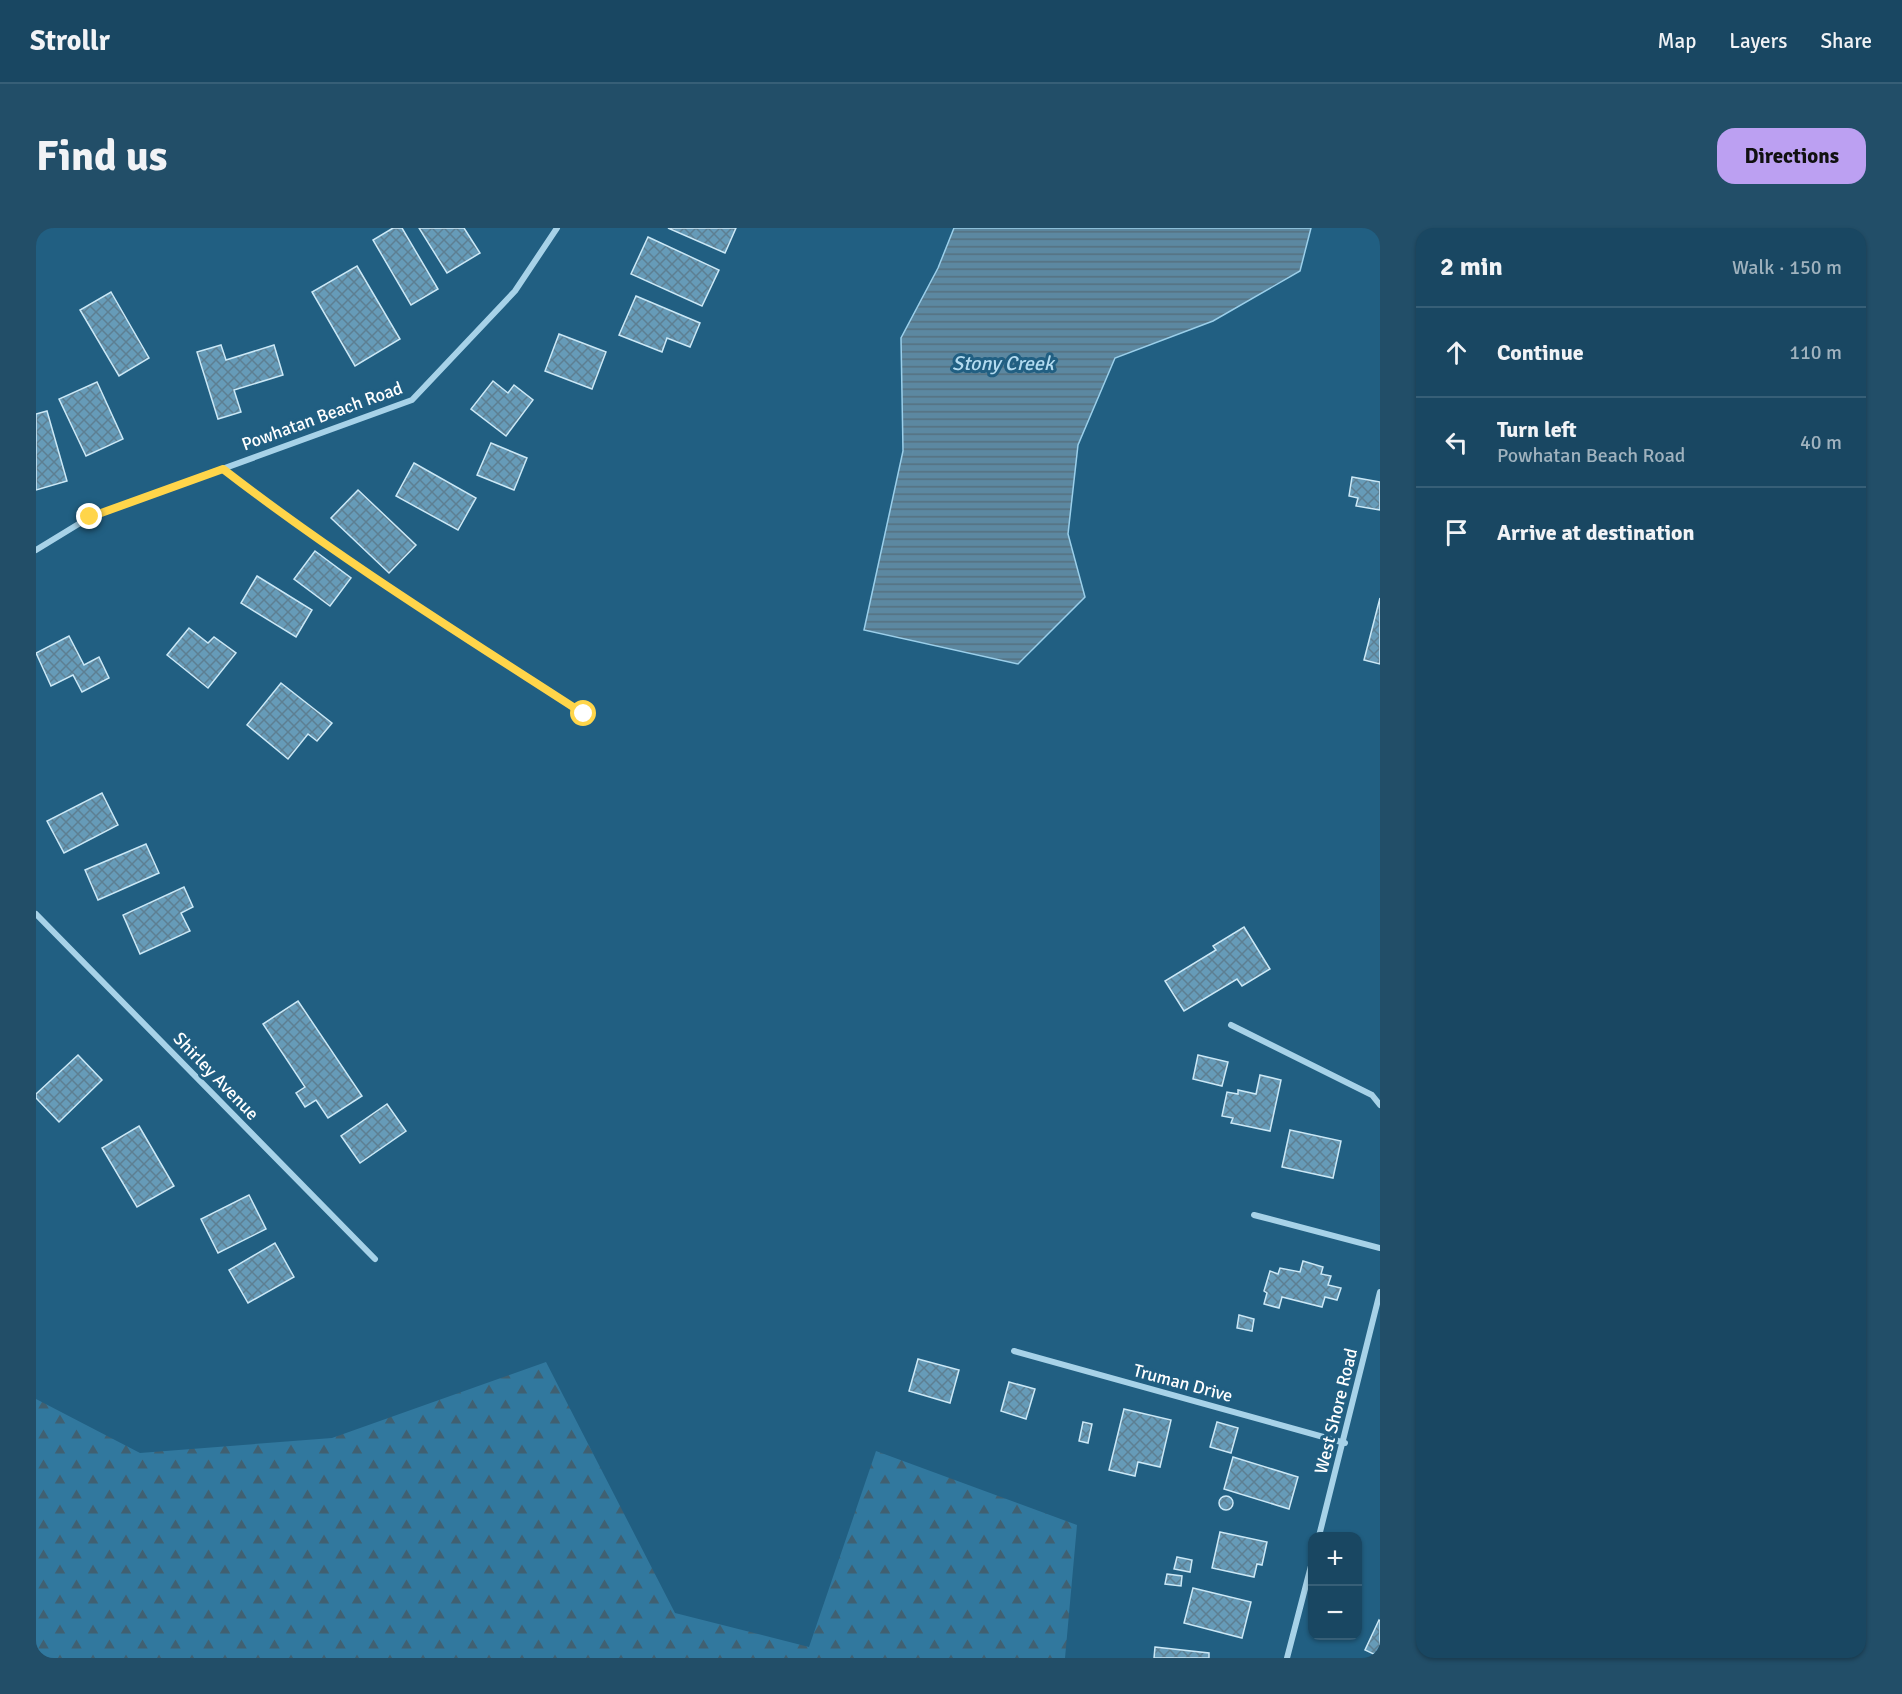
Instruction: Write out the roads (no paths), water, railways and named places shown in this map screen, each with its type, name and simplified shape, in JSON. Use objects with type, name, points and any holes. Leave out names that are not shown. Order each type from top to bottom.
[{"type":"street","name":"Powhatan Beach Road","points":[[36,550],[90,517],[412,400],[515,291],[557,228]]},
{"type":"street","name":"Shirley Avenue","points":[[36,914],[375,1258]]},
{"type":"street","points":[[1232,1025],[1372,1095],[1380,1105]]},
{"type":"street","points":[[1254,1215],[1380,1248]]},
{"type":"street","name":"West Shore Road","points":[[1320,1532],[1345,1443],[1380,1292]]},
{"type":"street","name":"Truman Drive","points":[[1014,1352],[1345,1443]]},
{"type":"street","points":[[1287,1658],[1308,1577]]},
{"type":"lane","points":[[223,469],[272,507],[391,588],[584,714]]},
{"type":"water","name":"Stony Creek","points":[[954,228],[1311,228],[1300,271],[1213,321],[1115,358],[1078,445],[1068,534],[1085,597],[1018,664],[864,630],[903,451],[901,338],[938,268]]}]
